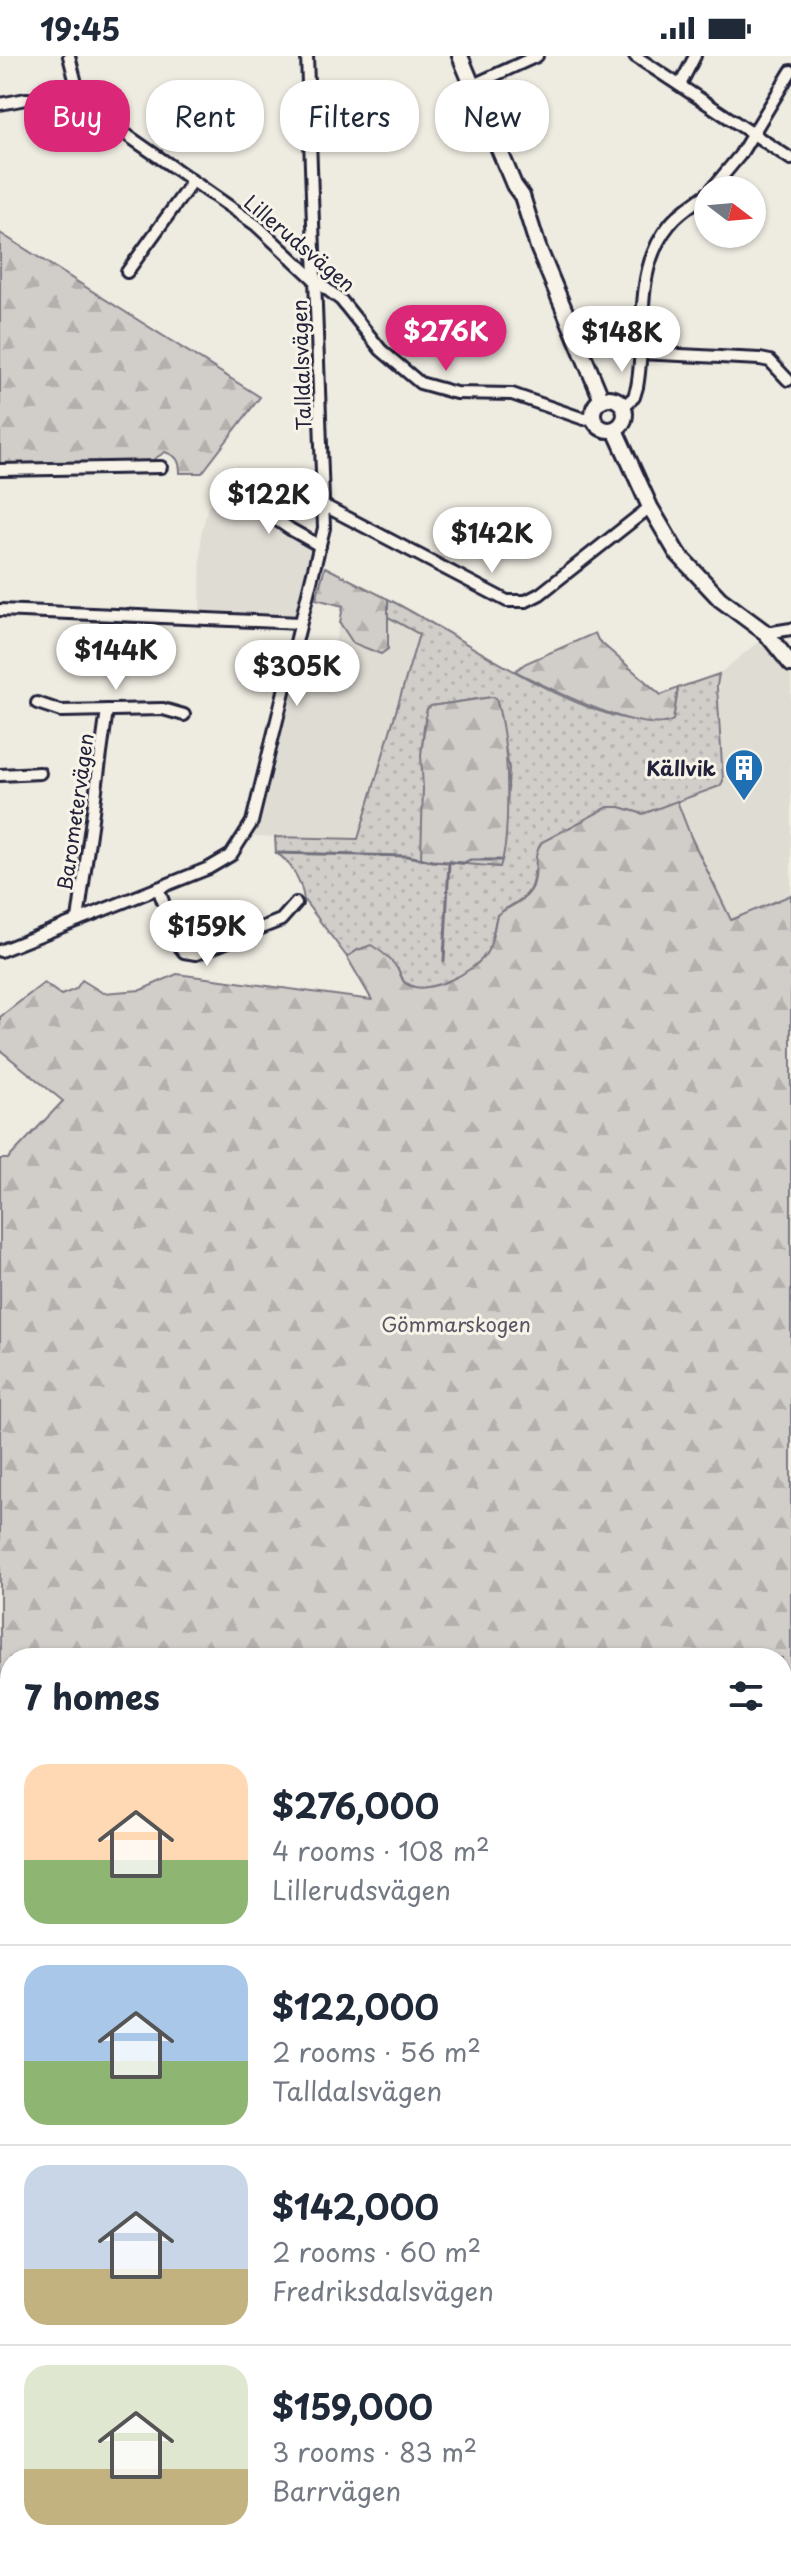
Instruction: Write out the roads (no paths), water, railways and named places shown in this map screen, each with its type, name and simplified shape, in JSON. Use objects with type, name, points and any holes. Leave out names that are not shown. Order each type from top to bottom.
[{"type":"street","points":[[69,56],[75,80]]},
{"type":"street","name":"Talldalsvägen","points":[[0,951],[158,888],[231,855],[246,834],[255,809],[324,528],[307,56]]},
{"type":"street","points":[[460,56],[471,80]]},
{"type":"street","points":[[484,80],[537,56]]},
{"type":"street","points":[[635,56],[791,159]]},
{"type":"street","points":[[680,85],[695,56]]},
{"type":"street","points":[[725,176],[791,71]]},
{"type":"street","points":[[0,104],[24,99]]},
{"type":"street","name":"Lillerudsvägen","points":[[130,138],[256,225],[349,309],[387,356],[420,383],[456,393],[512,394],[584,419],[593,417]]},
{"type":"street","points":[[500,152],[522,196],[527,220],[602,400]]},
{"type":"street","points":[[127,272],[192,182]]},
{"type":"street","points":[[623,407],[634,397],[637,387],[642,304],[658,243],[676,217],[694,203]]},
{"type":"street","points":[[640,353],[760,359],[770,361],[788,380]]},
{"type":"street","points":[[610,398],[623,407],[625,415],[622,424],[615,430],[604,431],[596,425],[594,409],[602,400],[610,398]]},
{"type":"street","points":[[615,430],[665,537],[697,577],[720,599],[766,633],[791,664]]},
{"type":"street","points":[[0,470],[161,467]]},
{"type":"street","points":[[237,493],[320,546]]},
{"type":"street","points":[[325,506],[481,589],[516,602],[540,594],[650,507]]},
{"type":"street","points":[[0,610],[300,623]]},
{"type":"street","points":[[766,633],[791,629]]},
{"type":"street","name":"Barometervägen","points":[[37,703],[61,711],[163,709],[184,715]]},
{"type":"street","name":"Barometervägen","points":[[78,920],[107,710]]},
{"type":"street","points":[[0,775],[40,773]]},
{"type":"street","points":[[158,888],[180,947],[190,954],[281,920],[296,903]]},
{"type":"waterway","points":[[276,853],[407,856],[464,863],[470,860],[500,860]]},
{"type":"waterway","points":[[444,961],[449,862]]},
{"type":"place","name":"Källvik","points":[[744,802]]},
{"type":"park label","name":"Gömmarskogen","points":[[456,1324]]}]
